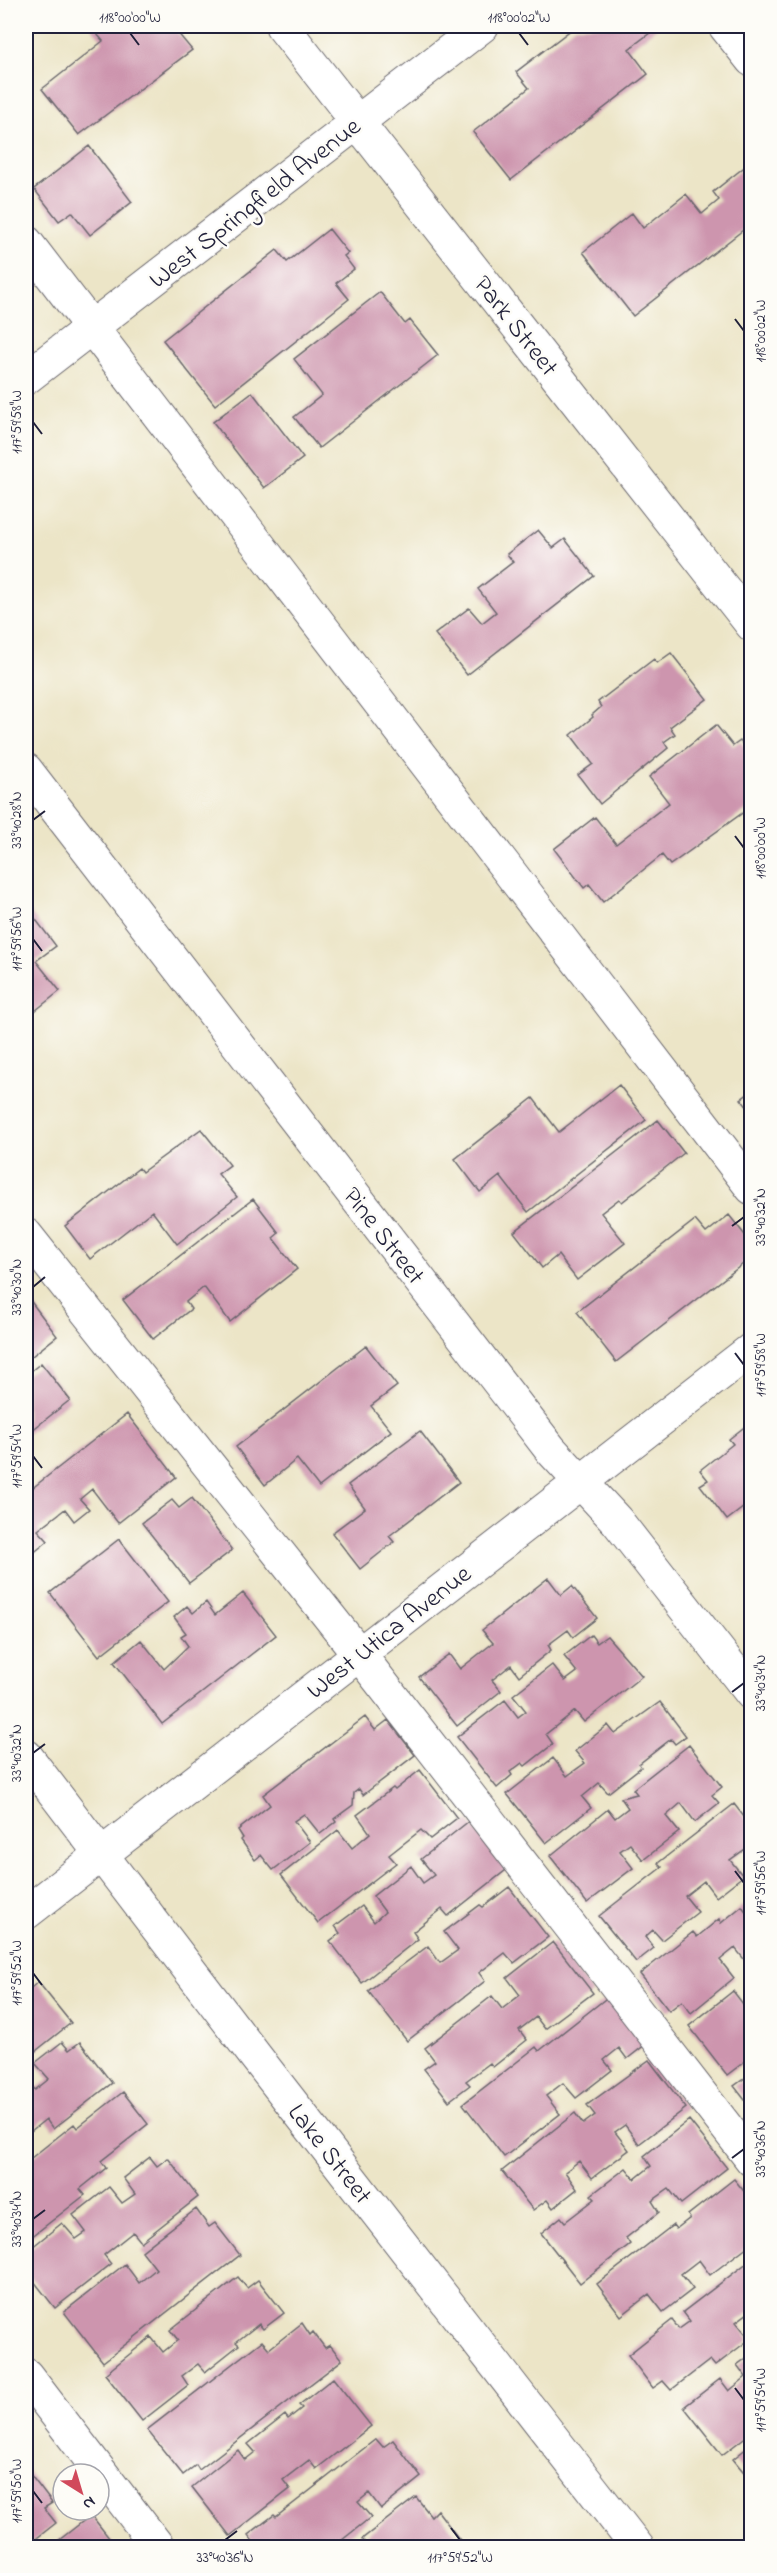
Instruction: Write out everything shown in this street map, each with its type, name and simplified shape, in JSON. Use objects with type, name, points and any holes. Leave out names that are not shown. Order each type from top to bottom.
[{"type":"street","name":"Park Street","points":[[282,26],[752,625]]},
{"type":"street","name":"West Springfield Avenue","points":[[26,378],[482,26]]},
{"type":"street","points":[[725,26],[752,60]]},
{"type":"street","points":[[26,242],[752,1188]]},
{"type":"street","name":"Pine Street","points":[[26,770],[543,1441],[617,1521],[752,1694]]},
{"type":"street","points":[[26,1235],[359,1654],[752,2160]]},
{"type":"street","name":"West Utica Avenue","points":[[26,1913],[752,1349]]},
{"type":"street","name":"Lake Street","points":[[26,1756],[256,2057],[638,2547]]},
{"type":"street","points":[[26,2374],[159,2547]]},
{"type":"building","points":[[90,26],[172,26],[192,50],[79,135],[42,89],[103,41]]},
{"type":"building","points":[[576,26],[659,26],[629,49],[648,74],[511,180],[473,132],[529,88],[516,72]]},
{"type":"building","points":[[89,146],[132,202],[90,235],[72,212],[59,221],[34,189]]},
{"type":"building","points":[[752,161],[752,223],[633,316],[583,252],[632,213],[643,228],[686,194],[702,214],[719,200],[713,192]]},
{"type":"building","points":[[329,229],[348,253],[344,256],[354,269],[336,283],[349,299],[215,405],[163,340],[277,250],[287,262]]},
{"type":"building","points":[[380,292],[405,324],[410,320],[438,355],[319,448],[294,417],[322,395],[294,359]]},
{"type":"building","points":[[252,392],[303,458],[264,488],[213,422]]},
{"type":"building","points":[[538,530],[553,548],[565,539],[594,576],[467,675],[435,634],[469,608],[482,623],[496,612],[478,589],[513,562],[507,554]]},
{"type":"building","points":[[671,653],[707,699],[670,727],[675,734],[664,742],[668,748],[600,804],[578,775],[593,764],[571,735],[593,717],[592,715],[601,707],[598,702],[654,659],[657,663]]},
{"type":"building","points":[[716,725],[733,746],[740,741],[752,756],[752,775],[747,778],[752,784],[752,806],[670,865],[662,855],[603,902],[589,884],[584,888],[554,849],[595,817],[616,844],[669,803],[649,777]]},
{"type":"building","points":[[27,908],[56,946],[36,961],[60,991],[26,1018],[26,910]]},
{"type":"building","points":[[619,1085],[646,1120],[528,1212],[500,1176],[480,1192],[455,1159],[533,1098],[559,1132]]},
{"type":"building","points":[[752,1091],[752,1113],[741,1099]]},
{"type":"building","points":[[658,1120],[684,1153],[622,1202],[619,1199],[601,1213],[625,1243],[577,1280],[558,1255],[542,1268],[514,1232]]},
{"type":"building","points":[[201,1129],[230,1165],[218,1174],[237,1197],[177,1244],[152,1211],[90,1259],[65,1226],[139,1168],[142,1172]]},
{"type":"building","points":[[253,1199],[279,1233],[273,1238],[297,1269],[230,1322],[204,1287],[186,1302],[191,1309],[153,1339],[123,1300]]},
{"type":"building","points":[[729,1215],[752,1244],[752,1257],[616,1362],[577,1312],[695,1220],[706,1233]]},
{"type":"building","points":[[26,1295],[57,1336],[27,1360],[26,1357]]},
{"type":"building","points":[[366,1346],[397,1386],[371,1406],[391,1431],[319,1487],[297,1459],[265,1485],[236,1447]]},
{"type":"building","points":[[41,1363],[70,1400],[26,1435],[26,1375]]},
{"type":"building","points":[[127,1414],[176,1477],[118,1523],[92,1489],[80,1499],[89,1509],[74,1521],[65,1509],[38,1530],[48,1541],[26,1559],[26,1493]]},
{"type":"building","points":[[752,1421],[752,1501],[727,1520],[700,1485],[708,1480],[700,1470],[733,1444],[729,1439]]},
{"type":"building","points":[[420,1431],[459,1482],[389,1536],[394,1542],[360,1569],[332,1533],[365,1508],[348,1485]]},
{"type":"building","points":[[192,1498],[232,1550],[189,1583],[142,1523],[172,1500],[179,1508]]},
{"type":"building","points":[[119,1539],[168,1602],[99,1656],[50,1593]]},
{"type":"building","points":[[548,1578],[561,1595],[572,1586],[597,1618],[573,1637],[568,1630],[548,1645],[551,1650],[519,1676],[511,1665],[492,1680],[501,1691],[457,1726],[419,1677],[449,1654],[460,1669],[493,1643],[482,1630]]},
{"type":"building","points":[[243,1593],[276,1635],[162,1724],[114,1662],[141,1640],[164,1669],[188,1646],[181,1636],[186,1633],[174,1617],[187,1606],[193,1613],[206,1602],[215,1615]]},
{"type":"building","points":[[591,1635],[597,1643],[607,1636],[642,1676],[584,1722],[575,1711],[546,1734],[553,1744],[525,1766],[522,1763],[510,1772],[512,1775],[497,1788],[457,1737],[505,1700],[518,1717],[526,1711],[513,1695],[552,1665],[565,1681],[577,1672],[564,1656]]},
{"type":"building","points":[[660,1702],[686,1736],[675,1744],[671,1739],[639,1764],[641,1767],[608,1793],[599,1783],[582,1797],[591,1808],[546,1843],[507,1794],[553,1758],[567,1776],[585,1763],[575,1751],[608,1725],[615,1734]]},
{"type":"building","points":[[365,1717],[375,1730],[388,1720],[415,1755],[363,1795],[359,1789],[354,1793],[353,1805],[334,1819],[336,1822],[320,1834],[304,1814],[294,1821],[310,1842],[273,1870],[261,1855],[255,1860],[241,1840],[243,1838],[238,1830],[270,1805],[263,1795]]},
{"type":"building","points":[[689,1745],[722,1787],[712,1795],[719,1803],[695,1822],[681,1803],[666,1816],[679,1832],[643,1860],[630,1844],[620,1851],[633,1868],[587,1903],[550,1856],[608,1809],[615,1818],[628,1808],[621,1798],[637,1794],[633,1789]]},
{"type":"building","points":[[420,1770],[457,1818],[430,1839],[421,1830],[389,1855],[396,1863],[318,1923],[281,1875],[338,1830],[352,1848],[370,1833],[357,1815]]},
{"type":"building","points":[[734,1804],[752,1827],[752,1844],[730,1860],[743,1876],[716,1897],[704,1881],[685,1896],[698,1912],[662,1940],[653,1930],[645,1937],[654,1948],[636,1962],[599,1916],[662,1867],[658,1863]]},
{"type":"building","points":[[469,1821],[506,1870],[448,1916],[442,1909],[413,1932],[418,1939],[362,1983],[330,1941],[340,1933],[335,1926],[362,1906],[374,1922],[385,1912],[373,1896],[411,1866],[423,1883],[434,1875],[421,1859]]},
{"type":"building","points":[[509,1887],[548,1937],[514,1963],[505,1953],[479,1973],[485,1981],[407,2041],[368,1991],[428,1946],[440,1963],[458,1950],[444,1932]]},
{"type":"building","points":[[742,1906],[747,1913],[752,1910],[752,1969],[735,1948],[720,1960],[734,1978],[691,2013],[682,2001],[669,2011],[640,1974],[693,1932],[697,1937],[719,1919],[721,1923]]},
{"type":"building","points":[[553,1942],[593,1993],[545,2029],[536,2017],[519,2030],[527,2040],[493,2067],[490,2063],[466,2081],[470,2085],[449,2101],[424,2069],[435,2061],[425,2048],[492,1996],[502,2009],[520,1995],[507,1978]]},
{"type":"building","points":[[38,1982],[71,2023],[32,2054],[26,2046],[26,1992]]},
{"type":"building","points":[[733,1991],[743,2004],[752,1997],[752,2056],[727,2075],[689,2026]]},
{"type":"building","points":[[609,1996],[646,2044],[627,2059],[619,2048],[604,2060],[612,2070],[576,2098],[563,2083],[546,2096],[560,2114],[504,2157],[463,2104],[536,2047],[539,2051]]},
{"type":"building","points":[[62,2042],[69,2050],[80,2042],[112,2083],[53,2129],[46,2119],[26,2135],[26,2078],[35,2090],[49,2079],[35,2063]]},
{"type":"building","points":[[649,2060],[686,2108],[639,2144],[625,2125],[615,2132],[629,2150],[592,2178],[579,2161],[565,2172],[577,2189],[553,2208],[547,2200],[533,2210],[502,2171],[575,2113],[583,2124],[595,2115],[587,2105]]},
{"type":"building","points":[[752,2073],[752,2109],[734,2086]]},
{"type":"building","points":[[123,2092],[148,2124],[101,2161],[106,2168],[80,2189],[85,2195],[26,2241],[26,2162],[74,2124],[77,2128]]},
{"type":"building","points":[[689,2120],[727,2168],[681,2204],[669,2189],[652,2201],[659,2212],[626,2238],[630,2244],[580,2283],[541,2233],[561,2217],[565,2222],[595,2199],[591,2195],[626,2168],[635,2179],[651,2166],[644,2156]]},
{"type":"building","points":[[150,2157],[157,2166],[168,2158],[198,2197],[141,2242],[133,2232],[104,2255],[111,2264],[55,2308],[26,2271],[26,2252],[62,2223],[76,2239],[86,2232],[73,2215],[109,2187],[122,2203],[135,2194],[123,2178]]},
{"type":"building","points":[[734,2179],[752,2201],[752,2243],[710,2275],[699,2260],[681,2274],[693,2289],[663,2312],[649,2294],[621,2316],[597,2284],[673,2225],[676,2229],[690,2218],[688,2215]]},
{"type":"building","points":[[196,2209],[209,2227],[215,2223],[240,2255],[103,2362],[64,2312],[125,2264],[139,2283],[156,2269],[142,2251]]},
{"type":"building","points":[[752,2259],[752,2310],[736,2322],[750,2339],[715,2366],[710,2360],[671,2390],[663,2381],[653,2388],[628,2355],[672,2320],[679,2329],[690,2321],[683,2312]]},
{"type":"building","points":[[238,2277],[247,2288],[258,2280],[284,2313],[263,2329],[259,2324],[236,2342],[239,2345],[205,2372],[198,2364],[182,2376],[188,2385],[142,2421],[105,2374],[151,2337],[163,2352],[178,2340],[170,2330]]},
{"type":"building","points":[[302,2323],[310,2335],[313,2332],[325,2348],[330,2345],[342,2360],[199,2470],[196,2465],[183,2475],[147,2430],[262,2341],[269,2349]]},
{"type":"building","points":[[752,2354],[752,2432],[722,2455],[684,2407],[720,2379],[729,2391],[746,2377],[737,2365]]},
{"type":"building","points":[[333,2378],[371,2426],[316,2469],[309,2460],[283,2480],[290,2489],[230,2536],[192,2487],[238,2450],[245,2460],[255,2452],[248,2444],[285,2415],[288,2419],[302,2408],[299,2405]]},
{"type":"building","points":[[376,2439],[383,2447],[393,2440],[421,2477],[381,2509],[369,2493],[358,2502],[371,2517],[332,2548],[258,2548],[248,2535],[274,2515],[276,2517]]},
{"type":"building","points":[[752,2444],[752,2482],[733,2459]]},
{"type":"building","points":[[26,2469],[51,2502],[44,2508],[51,2517],[51,2522],[56,2523],[28,2545],[26,2541]]},
{"type":"building","points":[[416,2497],[431,2516],[437,2510],[460,2540],[450,2548],[369,2548],[362,2539]]},
{"type":"building","points":[[82,2522],[97,2522],[117,2548],[49,2548]]}]
